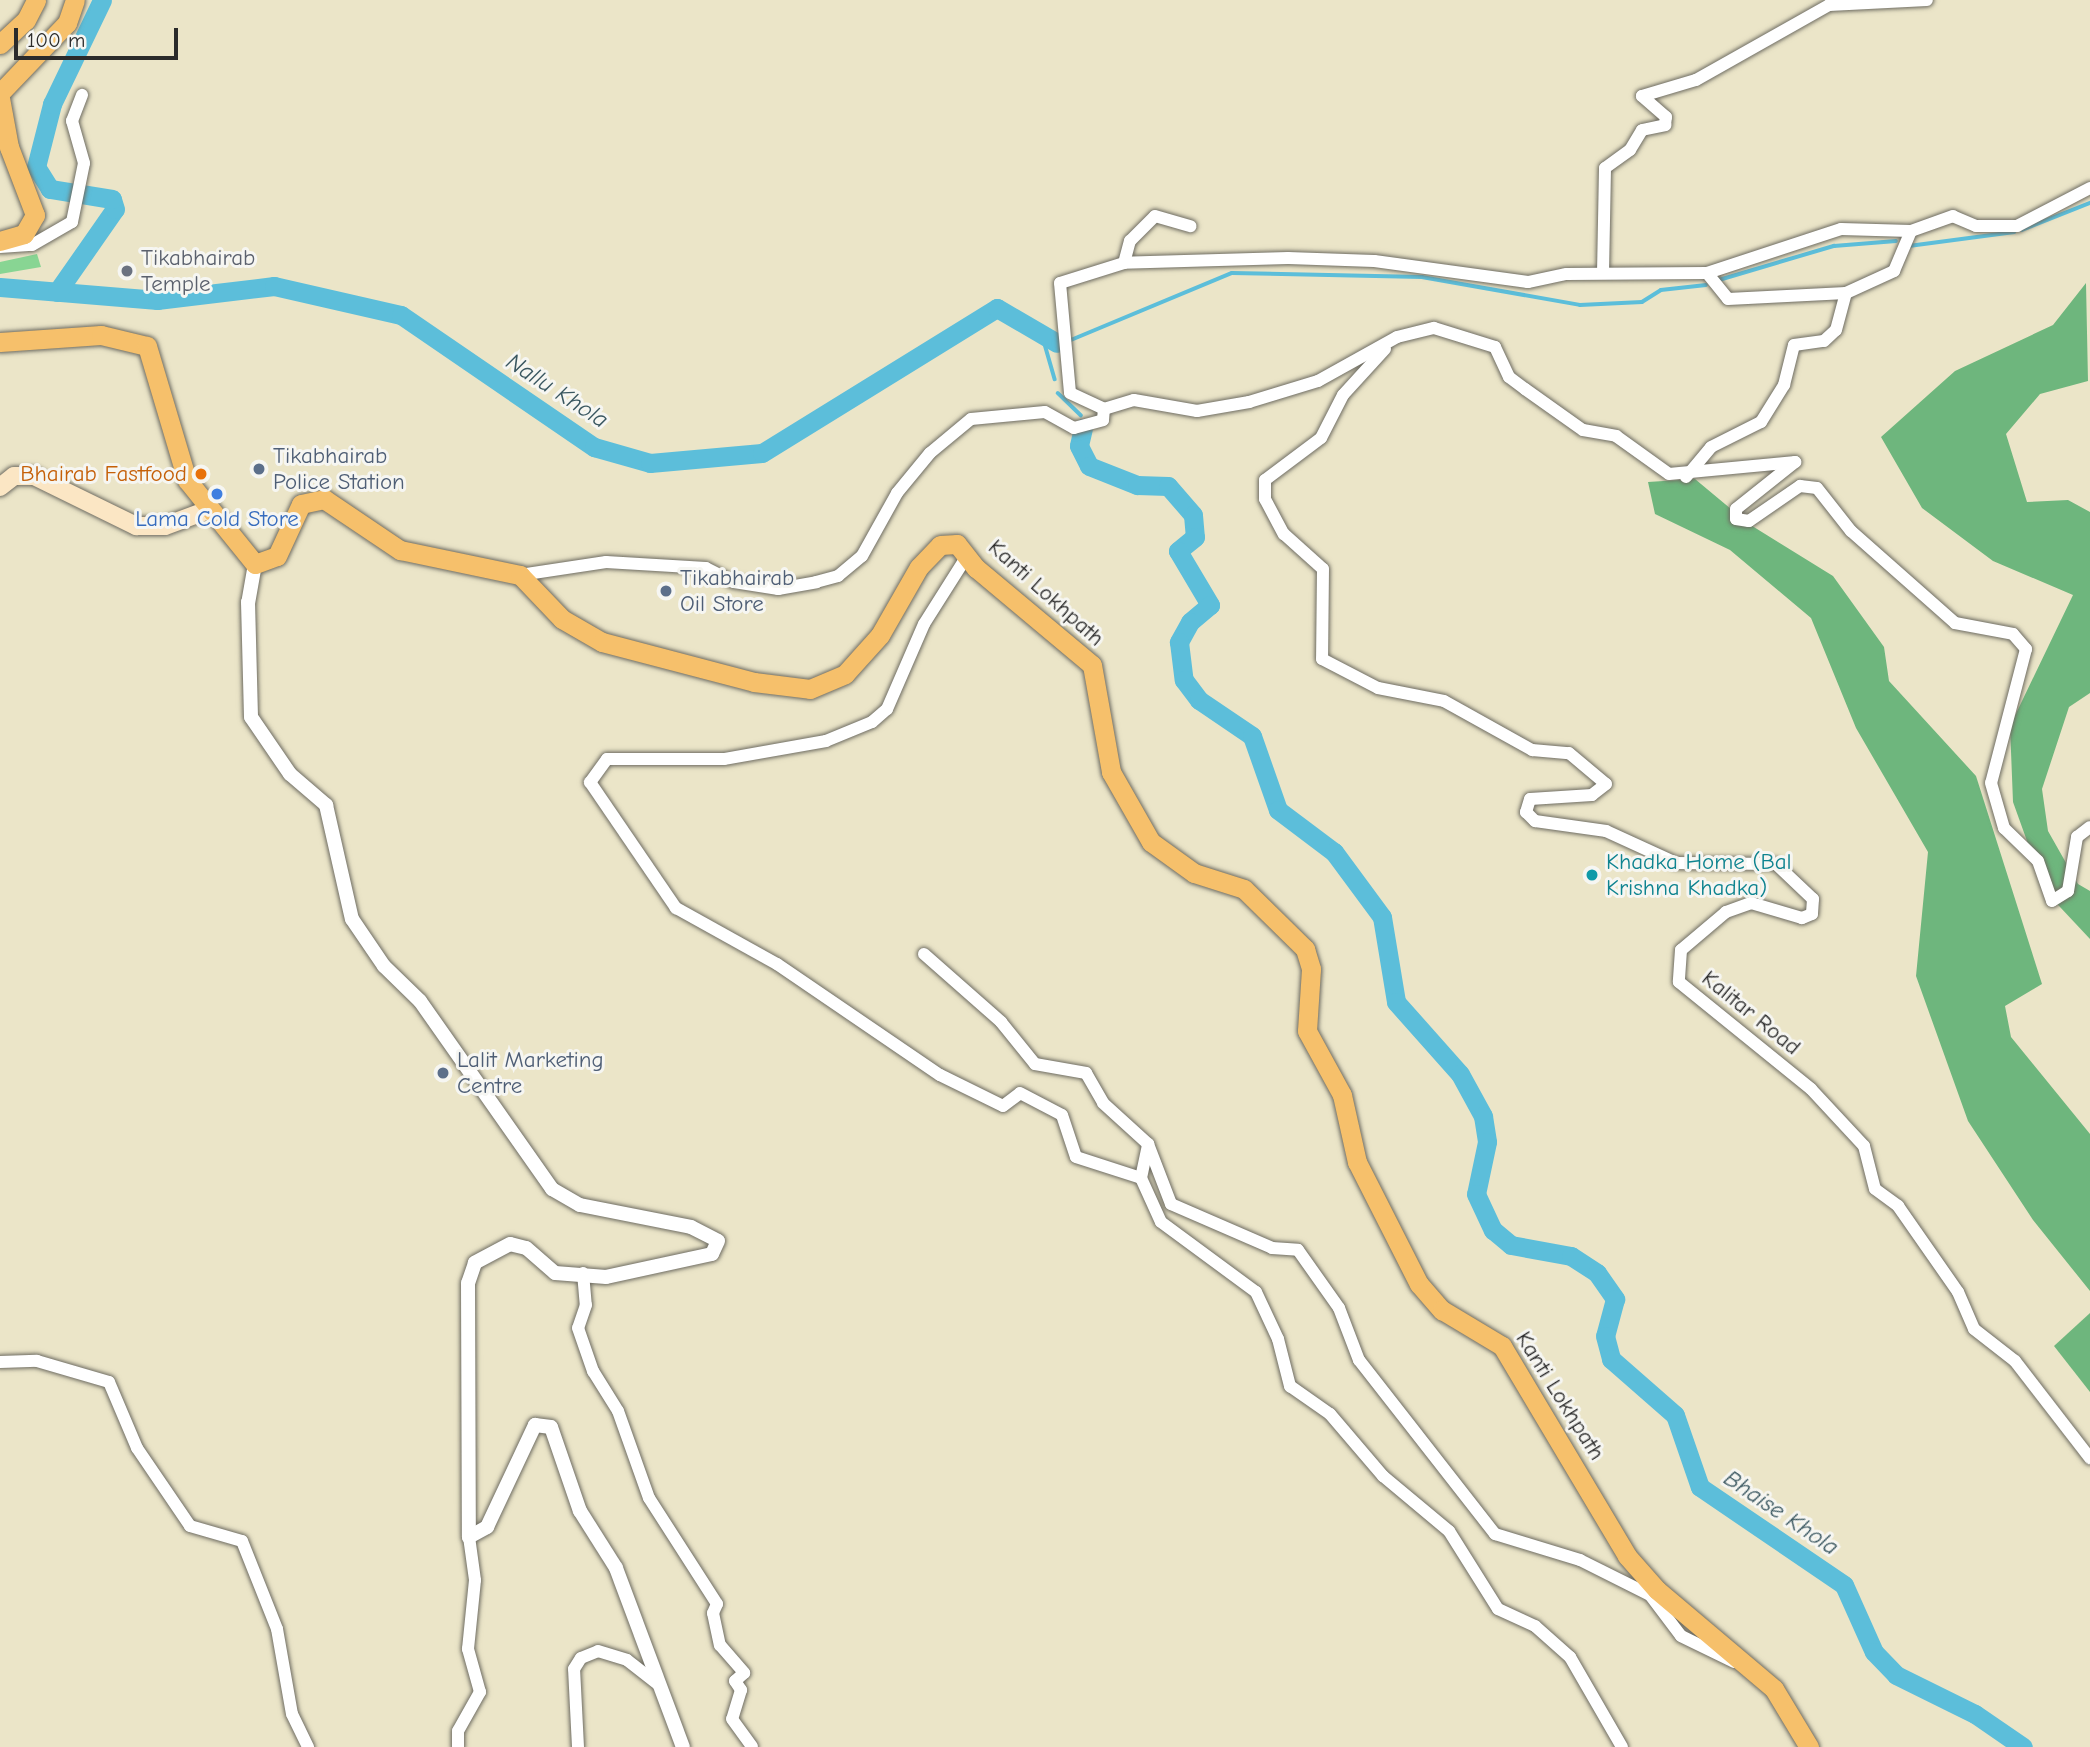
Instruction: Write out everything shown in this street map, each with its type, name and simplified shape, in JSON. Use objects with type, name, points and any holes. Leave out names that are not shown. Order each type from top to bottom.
[{"type":"main road","points":[[0,44],[26,20],[36,0]]},
{"type":"main road","points":[[0,93],[66,23],[75,0]]},
{"type":"main road","points":[[0,98],[9,146],[35,215],[24,234],[0,241]]},
{"type":"main road","points":[[0,342],[101,335],[147,346],[183,469],[208,510],[256,564],[277,556],[301,504],[313,497],[400,550],[520,575]]},
{"type":"main road","points":[[0,487],[13,476],[34,476],[136,526],[165,526],[208,510]]},
{"type":"main road","name":"Kanti Lokhpath","points":[[520,575],[562,619],[602,642],[754,682],[810,689],[862,662],[933,550],[952,542],[1092,665],[1111,772],[1127,811],[1151,842],[1194,873],[1244,889],[1305,949],[1311,969],[1307,1031],[1342,1095],[1357,1162],[1414,1276],[1442,1310],[1502,1346],[1627,1556],[1774,1689],[1809,1747]]},
{"type":"street","points":[[1603,273],[1605,168],[1630,150],[1642,130],[1665,125],[1666,117],[1642,96],[1696,80],[1829,5],[1927,0]]},
{"type":"street","points":[[0,247],[61,233],[78,202],[82,184],[72,121],[82,95]]},
{"type":"street","points":[[2090,188],[2017,226],[1976,226],[1953,216],[1911,231],[1841,229],[1707,273],[1603,273],[1528,282],[1374,261],[1124,263],[1060,283],[1070,393],[1104,409],[1134,400],[1225,408],[1318,381],[1397,337],[1434,328],[1495,347],[1509,377],[1583,430],[1616,436],[1669,474],[1686,477],[1713,468],[1795,462],[1736,509],[1736,519],[1749,520],[1800,486],[1817,488],[1851,531],[1955,623],[2013,634],[2026,649],[2000,734],[1991,783],[1994,806],[2004,828],[2038,861],[2052,901],[2068,891],[2077,836],[2090,827]]},
{"type":"street","points":[[1124,263],[1130,241],[1154,216],[1191,226]]},
{"type":"street","points":[[1707,273],[1728,299],[1846,293],[1894,271],[1911,231]]},
{"type":"street","points":[[1686,477],[1711,447],[1761,422],[1781,393],[1794,345],[1824,341],[1836,330],[1846,293]]},
{"type":"street","name":"Kalitar Road","points":[[1397,337],[1343,395],[1321,438],[1265,480],[1265,499],[1284,534],[1324,569],[1322,659],[1378,688],[1444,701],[1532,750],[1569,753],[1598,772],[1606,784],[1592,795],[1530,799],[1526,812],[1535,821],[1606,831],[1676,863],[1776,864],[1813,899],[1812,914],[1802,918],[1751,903],[1726,912],[1681,950],[1679,982],[1811,1089],[1864,1146],[1875,1189],[1898,1206],[1958,1292],[1974,1329],[2015,1361],[2090,1458]]},
{"type":"street","points":[[520,575],[606,562],[706,568],[734,582],[778,589],[838,576],[862,556],[898,493],[930,453],[971,419],[1045,412],[1074,428],[1103,420],[1104,409]]},
{"type":"street","points":[[967,556],[924,624],[887,709],[872,722],[826,741],[724,759],[607,758],[590,782],[676,908],[777,964],[940,1075],[1003,1106],[1020,1093],[1062,1115],[1076,1157],[1141,1178]]},
{"type":"street","points":[[256,564],[248,602],[251,717],[290,774],[326,805],[352,919],[384,966],[420,1000],[529,1160],[552,1189],[580,1205],[691,1227],[718,1241],[712,1254],[606,1277],[583,1273],[555,1273],[526,1248],[510,1244],[475,1263],[468,1283],[469,1537],[475,1580],[468,1649],[480,1692],[458,1731],[458,1747]]},
{"type":"street","points":[[924,954],[1001,1022],[1035,1064],[1086,1073],[1103,1103],[1148,1144],[1171,1204],[1272,1248],[1298,1250],[1339,1308],[1359,1360],[1495,1534],[1580,1560],[1650,1595],[1681,1636],[1747,1667]]},
{"type":"street","points":[[1148,1144],[1141,1178],[1161,1222],[1256,1292],[1278,1339],[1290,1386],[1330,1414],[1383,1476],[1449,1531],[1498,1609],[1535,1626],[1570,1657],[1622,1747]]},
{"type":"street","points":[[583,1273],[586,1305],[578,1328],[593,1371],[618,1411],[649,1498],[717,1604],[713,1613],[720,1645],[744,1673],[735,1681],[740,1690],[732,1719],[752,1747]]},
{"type":"street","points":[[0,1362],[37,1361],[109,1382],[137,1448],[190,1526],[242,1541],[277,1629],[292,1714],[308,1747]]},
{"type":"street","points":[[469,1537],[487,1527],[535,1425],[551,1427],[580,1511],[615,1568],[683,1747]]},
{"type":"street","points":[[578,1747],[574,1669],[581,1658],[598,1651],[627,1660],[659,1685]]},
{"type":"green space","points":[[37,254],[41,267],[0,274],[0,262]]},
{"type":"green space","points":[[2086,283],[2088,381],[2040,394],[2006,434],[2027,502],[2068,500],[2090,512],[2090,693],[2069,707],[2042,789],[2048,831],[2078,884],[2090,891],[2090,939],[2045,891],[2013,802],[2010,726],[2073,595],[1993,561],[1922,508],[1881,437],[1955,371],[2053,325]]},
{"type":"green space","points":[[1695,479],[1749,524],[1833,576],[1884,647],[1889,681],[1976,776],[2042,984],[2005,1006],[2011,1037],[2090,1134],[2090,1291],[2033,1220],[1968,1121],[1916,976],[1928,852],[1856,728],[1811,618],[1730,550],[1655,514],[1648,482]]},
{"type":"green space","points":[[2090,1313],[2090,1392],[2054,1346]]},
{"type":"waterway","points":[[57,292],[115,209],[112,199],[50,189],[36,167],[52,104],[102,0]]},
{"type":"waterway","points":[[2022,230],[2090,203]]},
{"type":"waterway","points":[[1909,246],[2014,232]]},
{"type":"waterway","points":[[1719,280],[1834,246],[1896,241]]},
{"type":"waterway","points":[[1071,340],[1232,273],[1422,277],[1580,305],[1642,302],[1661,290],[1706,285]]},
{"type":"waterway","name":"Nallu Khola","points":[[0,287],[157,300],[274,286],[401,315],[594,447],[650,463],[762,453],[997,308],[1057,343]]},
{"type":"waterway","points":[[1042,334],[1055,379]]},
{"type":"waterway","points":[[1058,393],[1081,415]]},
{"type":"waterway","name":"Bhaise Khola","points":[[1083,428],[1079,446],[1089,466],[1137,485],[1168,486],[1193,515],[1195,537],[1178,551],[1210,605],[1190,622],[1179,642],[1184,680],[1199,700],[1252,736],[1278,810],[1334,852],[1382,917],[1396,1002],[1460,1074],[1483,1116],[1487,1142],[1476,1194],[1493,1230],[1511,1245],[1571,1256],[1597,1273],[1615,1299],[1605,1336],[1611,1359],[1675,1415],[1700,1487],[1844,1585],[1874,1652],[1896,1675],[1975,1714],[2023,1747]]},
{"type":"place","name":"Tikabhairab Temple","points":[[127,271]]},
{"type":"place","name":"Tikabhairab Police Station","points":[[259,469]]},
{"type":"place","name":"Bhairab Fastfood","points":[[201,474]]},
{"type":"place","name":"Lama Cold Store","points":[[217,494]]},
{"type":"place","name":"Tikabhairab Oil Store","points":[[666,591]]},
{"type":"place","name":"Khadka Home (Bal Krishna Khadka)","points":[[1592,875]]},
{"type":"place","name":"Lalit Marketing Centre","points":[[443,1073]]}]
